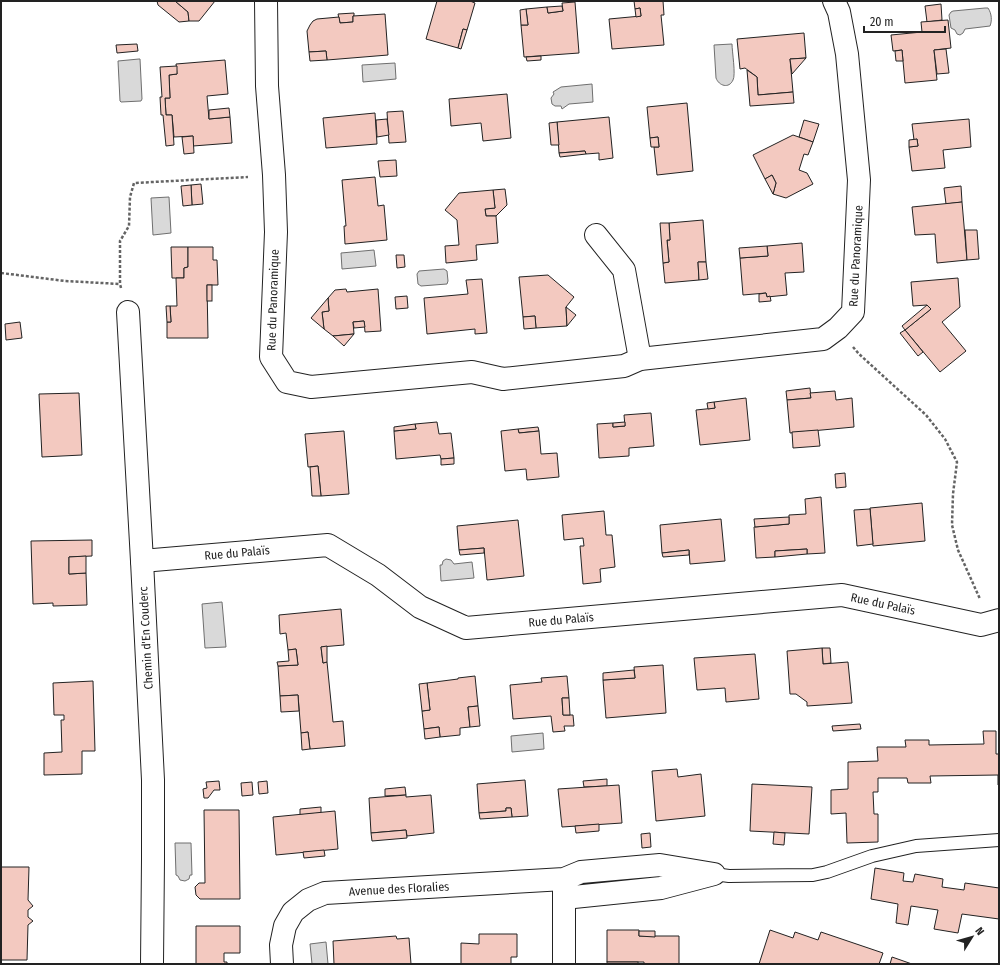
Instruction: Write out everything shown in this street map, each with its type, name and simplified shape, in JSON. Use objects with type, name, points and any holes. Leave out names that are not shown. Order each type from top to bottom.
[{"type":"street","name":"Rue du Panoramique","points":[[266,1],[267,86],[274,175],[276,232],[271,357],[287,382],[311,387],[472,372],[503,379],[624,366],[640,358],[823,339],[838,328],[853,312],[859,180],[847,54],[839,12],[834,1]]},
{"type":"street","points":[[596,235],[624,270],[640,358]]},
{"type":"street","name":"Chemin d'En Couderc","points":[[128,312],[153,780],[154,859],[152,964]]},
{"type":"street","name":"Rue du Palaïs","points":[[142,561],[328,545],[378,575],[420,607],[466,628],[842,595],[990,623]]},
{"type":"street","name":"Avenue des Floralies","points":[[282,964],[281,945],[285,926],[293,912],[308,900],[325,893],[564,888],[661,888],[714,874]]},
{"type":"street","points":[[564,888],[564,964]]},
{"type":"lane","points":[[714,874],[729,876],[813,875],[827,872],[872,856],[916,846],[999,840]]},
{"type":"path","points":[[128,312],[120,284],[120,241],[128,226],[130,197],[134,183],[274,175]]},
{"type":"path","points":[[1,273],[65,281],[120,284]]},
{"type":"path","points":[[838,328],[858,354],[926,416],[945,439],[956,462],[952,525],[958,550],[990,623]]},
{"type":"shaded area","points":[[988,8],[991,20],[990,26],[965,29],[960,35],[951,28],[949,15],[951,12]]},
{"type":"shaded area","points":[[732,44],[734,77],[729,85],[722,85],[716,78],[714,45]]},
{"type":"shaded area","points":[[140,59],[142,99],[141,101],[121,102],[118,61]]},
{"type":"shaded area","points":[[395,63],[396,79],[363,82],[362,65]]},
{"type":"shaded area","points":[[592,84],[593,102],[569,104],[562,109],[561,106],[555,106],[552,104],[551,98],[554,94],[553,92],[561,87]]},
{"type":"shaded area","points":[[169,197],[171,233],[153,235],[151,198]]},
{"type":"shaded area","points":[[374,250],[376,266],[342,269],[341,253]]},
{"type":"shaded area","points":[[444,269],[447,271],[447,284],[421,286],[418,284],[417,274],[419,271]]},
{"type":"shaded area","points":[[446,559],[451,560],[454,564],[472,562],[474,578],[441,581],[440,565],[442,565],[443,561]]},
{"type":"shaded area","points":[[222,602],[226,647],[205,648],[202,604]]},
{"type":"shaded area","points":[[543,733],[544,749],[512,752],[511,736]]},
{"type":"shaded area","points":[[175,843],[191,843],[192,875],[190,875],[189,879],[185,881],[180,880],[176,875]]},
{"type":"shaded area","points":[[326,942],[328,964],[312,964],[310,944]]},
{"type":"building","points":[[157,1],[175,1],[188,12],[189,21],[179,22],[158,5]]},
{"type":"building","points":[[175,1],[215,1],[199,21],[189,21],[188,12]]},
{"type":"building","points":[[437,1],[470,1],[475,3],[467,30],[463,29],[458,48],[426,39]]},
{"type":"building","points":[[634,1],[663,1],[664,15],[661,15],[664,45],[612,49],[609,19],[641,16],[640,8],[635,9]]},
{"type":"building","points":[[575,2],[579,53],[524,57],[521,25],[528,25],[526,9],[547,7],[548,13],[563,11],[562,3]]},
{"type":"building","points":[[941,4],[942,20],[927,22],[925,6]]},
{"type":"building","points":[[562,6],[563,11],[548,13],[547,7]]},
{"type":"building","points":[[640,8],[641,16],[636,17],[635,9]]},
{"type":"building","points":[[526,9],[528,25],[521,25],[520,10]]},
{"type":"building","points":[[354,13],[353,22],[340,23],[338,14]]},
{"type":"building","points":[[385,14],[388,55],[327,60],[326,51],[309,52],[307,31],[313,21],[317,19],[339,17],[340,23],[353,22],[353,16]]},
{"type":"building","points":[[948,20],[951,48],[934,50],[937,80],[905,83],[902,50],[893,51],[891,35],[922,32],[921,22]]},
{"type":"building","points":[[463,29],[467,30],[461,49],[458,48]]},
{"type":"building","points":[[804,33],[806,58],[790,59],[793,92],[758,95],[757,77],[745,68],[740,69],[737,39]]},
{"type":"building","points":[[137,44],[138,51],[117,53],[116,45]]},
{"type":"building","points":[[946,49],[949,73],[937,74],[934,50]]},
{"type":"building","points":[[902,50],[903,61],[896,61],[895,51]]},
{"type":"building","points":[[326,51],[327,60],[310,61],[309,52]]},
{"type":"building","points":[[541,56],[541,60],[527,61],[526,57]]},
{"type":"building","points":[[806,58],[792,74],[790,59]]},
{"type":"building","points":[[225,60],[228,94],[207,96],[209,119],[230,117],[232,143],[193,146],[193,136],[174,137],[172,115],[166,115],[165,98],[170,98],[169,75],[177,74],[176,64]]},
{"type":"building","points":[[177,66],[177,74],[169,75],[170,98],[165,98],[166,115],[172,115],[174,145],[166,146],[163,115],[161,115],[160,97],[162,97],[160,67]]},
{"type":"building","points":[[747,70],[757,77],[758,95],[793,92],[794,103],[750,106]]},
{"type":"building","points":[[507,94],[511,138],[483,141],[481,123],[451,126],[449,99]]},
{"type":"building","points":[[687,103],[693,171],[657,175],[654,147],[659,147],[658,137],[650,138],[647,107]]},
{"type":"building","points":[[229,108],[230,117],[209,119],[209,110]]},
{"type":"building","points":[[403,111],[406,142],[389,143],[387,112]]},
{"type":"building","points":[[375,113],[377,144],[326,148],[323,118]]},
{"type":"building","points":[[609,117],[613,158],[599,160],[599,153],[586,154],[585,151],[559,153],[557,122]]},
{"type":"building","points":[[387,119],[389,135],[377,137],[376,120]]},
{"type":"building","points":[[969,119],[971,147],[943,150],[945,168],[912,171],[909,147],[918,146],[917,139],[914,140],[912,124]]},
{"type":"building","points":[[804,120],[819,124],[813,142],[799,137]]},
{"type":"building","points":[[557,122],[559,145],[551,145],[549,123]]},
{"type":"building","points":[[793,135],[813,142],[808,155],[804,154],[799,170],[807,173],[813,184],[786,198],[773,194],[776,183],[772,175],[765,179],[753,155]]},
{"type":"building","points":[[193,136],[194,153],[184,154],[182,137]]},
{"type":"building","points":[[658,137],[659,147],[651,147],[650,138]]},
{"type":"building","points":[[917,139],[918,146],[909,147],[909,140]]},
{"type":"building","points":[[585,151],[586,154],[560,157],[559,153]]},
{"type":"building","points":[[396,160],[397,176],[380,177],[378,161]]},
{"type":"building","points":[[772,175],[776,183],[773,194],[765,179]]},
{"type":"building","points":[[375,177],[378,206],[384,205],[387,240],[345,244],[344,226],[346,226],[342,180]]},
{"type":"building","points":[[201,184],[203,204],[192,205],[191,185]]},
{"type":"building","points":[[191,185],[192,205],[183,206],[181,186]]},
{"type":"building","points":[[961,186],[962,202],[946,204],[944,188]]},
{"type":"building","points":[[505,189],[507,205],[496,216],[486,216],[485,209],[495,208],[493,190]]},
{"type":"building","points":[[493,190],[495,208],[485,209],[486,216],[496,216],[498,243],[476,245],[477,260],[446,263],[445,246],[459,245],[457,220],[445,210],[459,193]]},
{"type":"building","points":[[962,202],[967,260],[937,263],[935,234],[915,235],[912,207]]},
{"type":"building","points":[[703,220],[706,262],[698,262],[699,280],[665,283],[663,263],[669,262],[667,240],[670,240],[669,223]]},
{"type":"building","points":[[660,223],[669,223],[670,240],[667,240],[669,262],[663,263]]},
{"type":"building","points":[[965,230],[977,230],[979,259],[967,260]]},
{"type":"building","points":[[802,243],[804,272],[785,273],[787,295],[767,297],[766,293],[743,295],[740,258],[768,256],[767,246]]},
{"type":"building","points":[[767,246],[768,256],[740,258],[739,248]]},
{"type":"building","points":[[171,247],[188,247],[188,267],[184,268],[184,278],[172,278]]},
{"type":"building","points":[[188,247],[213,247],[213,260],[217,260],[218,285],[207,285],[208,338],[167,338],[167,322],[171,322],[170,306],[177,306],[176,278],[184,278],[184,268],[188,267]]},
{"type":"building","points":[[396,255],[404,255],[405,267],[397,268]]},
{"type":"building","points":[[698,262],[706,262],[708,279],[699,280]]},
{"type":"building","points":[[548,275],[574,297],[566,307],[567,326],[536,328],[535,316],[523,317],[519,277]]},
{"type":"building","points":[[958,278],[960,307],[942,322],[966,351],[940,372],[905,330],[931,309],[927,305],[913,306],[911,282]]},
{"type":"building","points":[[482,279],[487,333],[475,334],[475,329],[427,334],[424,298],[468,294],[466,280]]},
{"type":"building","points":[[207,285],[212,285],[212,301],[207,301]]},
{"type":"building","points":[[346,289],[347,292],[378,289],[381,331],[365,332],[364,321],[353,322],[354,334],[333,336],[324,329],[322,312],[329,311],[328,298],[335,290]]},
{"type":"building","points":[[766,293],[767,297],[770,296],[771,301],[759,302],[759,294]]},
{"type":"building","points":[[407,296],[408,308],[396,309],[395,297]]},
{"type":"building","points":[[328,298],[329,311],[322,312],[324,329],[311,318]]},
{"type":"building","points":[[927,305],[931,309],[905,330],[902,326]]},
{"type":"building","points":[[166,306],[170,306],[171,322],[167,322]]},
{"type":"building","points":[[566,307],[576,315],[567,326]]},
{"type":"building","points":[[535,316],[536,328],[524,329],[523,317]]},
{"type":"building","points":[[364,321],[365,327],[354,328],[353,322]]},
{"type":"building","points":[[20,322],[22,338],[6,340],[5,324]]},
{"type":"building","points":[[905,330],[923,352],[918,356],[900,333]]},
{"type":"building","points":[[354,334],[344,346],[333,336]]},
{"type":"building","points":[[810,388],[811,398],[787,400],[786,391]]},
{"type":"building","points":[[835,391],[836,400],[852,398],[854,427],[790,433],[787,400],[811,398],[810,393]]},
{"type":"building","points":[[79,393],[82,455],[42,457],[39,394]]},
{"type":"building","points":[[746,398],[750,440],[700,445],[696,410],[715,408],[714,402]]},
{"type":"building","points":[[714,402],[715,408],[708,409],[707,403]]},
{"type":"building","points":[[651,413],[654,446],[629,448],[629,456],[599,458],[597,424],[613,423],[613,427],[625,426],[624,415]]},
{"type":"building","points":[[437,422],[439,434],[451,433],[454,458],[441,459],[440,455],[396,459],[394,431],[416,429],[415,424]]},
{"type":"building","points":[[625,422],[625,426],[613,427],[613,423]]},
{"type":"building","points":[[415,424],[416,429],[394,431],[394,427]]},
{"type":"building","points":[[538,427],[539,431],[519,433],[518,429]]},
{"type":"building","points":[[518,429],[519,433],[539,431],[541,454],[557,453],[559,477],[527,480],[526,469],[505,471],[501,431]]},
{"type":"building","points":[[818,430],[820,446],[793,448],[792,432]]},
{"type":"building","points":[[344,431],[349,494],[321,496],[318,466],[308,467],[305,434]]},
{"type":"building","points":[[454,458],[454,464],[441,465],[441,459]]},
{"type":"building","points":[[318,466],[321,496],[312,496],[310,467]]},
{"type":"building","points":[[845,473],[846,487],[836,488],[835,474]]},
{"type":"building","points":[[821,497],[825,553],[807,554],[807,549],[775,551],[775,557],[756,558],[754,527],[789,524],[789,515],[806,514],[805,499]]},
{"type":"building","points":[[922,503],[925,541],[873,546],[870,508]]},
{"type":"building","points":[[870,509],[873,544],[857,546],[854,510]]},
{"type":"building","points":[[604,511],[606,535],[612,535],[615,567],[600,569],[601,582],[583,584],[580,546],[584,546],[583,538],[564,540],[562,515]]},
{"type":"building","points":[[789,517],[789,524],[755,527],[754,519]]},
{"type":"building","points":[[721,519],[725,561],[690,564],[689,550],[662,553],[660,525]]},
{"type":"building","points":[[518,520],[524,576],[487,580],[484,548],[459,550],[457,526]]},
{"type":"building","points":[[92,540],[92,556],[69,557],[69,574],[86,573],[87,605],[53,606],[53,603],[33,604],[31,541]]},
{"type":"building","points":[[484,548],[484,553],[460,555],[459,550]]},
{"type":"building","points":[[807,549],[807,554],[775,557],[775,551]]},
{"type":"building","points":[[689,550],[689,555],[663,557],[662,553]]},
{"type":"building","points":[[86,556],[86,573],[69,574],[69,557]]},
{"type":"building","points":[[341,609],[344,645],[321,647],[323,663],[327,662],[333,722],[343,721],[345,746],[310,749],[308,732],[301,733],[298,695],[280,696],[278,666],[298,665],[296,649],[288,650],[286,633],[280,634],[279,615]]},
{"type":"building","points":[[327,646],[327,662],[323,663],[321,647]]},
{"type":"building","points":[[822,648],[830,648],[831,663],[823,664]]},
{"type":"building","points":[[822,648],[823,664],[848,662],[852,703],[807,706],[807,702],[796,694],[790,694],[787,651]]},
{"type":"building","points":[[296,649],[298,665],[278,666],[277,662],[289,661],[288,650]]},
{"type":"building","points":[[755,654],[759,699],[726,702],[725,688],[697,690],[694,658]]},
{"type":"building","points":[[663,665],[666,713],[606,718],[603,680],[635,678],[634,667]]},
{"type":"building","points":[[634,670],[635,678],[603,680],[603,673]]},
{"type":"building","points":[[475,676],[478,706],[468,707],[470,727],[460,728],[460,735],[440,737],[439,727],[424,729],[422,711],[430,710],[427,683]]},
{"type":"building","points":[[567,676],[569,698],[562,698],[563,715],[573,715],[574,726],[564,726],[565,731],[553,732],[551,716],[513,719],[510,685],[542,682],[541,678]]},
{"type":"building","points":[[93,681],[95,751],[82,751],[82,774],[44,775],[44,753],[62,752],[61,720],[64,720],[64,715],[54,715],[53,683]]},
{"type":"building","points":[[427,683],[430,710],[422,711],[419,684]]},
{"type":"building","points":[[298,695],[299,711],[281,712],[280,696]]},
{"type":"building","points":[[562,698],[569,698],[570,715],[563,715]]},
{"type":"building","points":[[478,706],[480,726],[470,727],[468,707]]},
{"type":"building","points":[[860,724],[861,729],[833,731],[832,726]]},
{"type":"building","points":[[439,727],[440,737],[425,739],[424,729]]},
{"type":"building","points":[[983,731],[996,731],[996,754],[999,754],[999,785],[998,775],[930,776],[931,783],[908,783],[907,778],[878,778],[878,792],[873,792],[874,814],[878,814],[878,842],[847,843],[846,813],[831,814],[831,790],[848,789],[848,762],[878,761],[877,747],[906,747],[905,740],[929,740],[929,745],[984,744]]},
{"type":"building","points":[[308,732],[310,749],[302,750],[301,733]]},
{"type":"building","points":[[677,769],[678,777],[701,774],[705,816],[656,821],[652,771]]},
{"type":"building","points":[[607,779],[607,786],[584,787],[583,781]]},
{"type":"building","points":[[525,780],[528,816],[512,817],[511,808],[506,808],[506,811],[479,813],[477,784]]},
{"type":"building","points":[[219,781],[220,790],[214,790],[208,798],[204,798],[203,789],[207,788],[206,782]]},
{"type":"building","points":[[267,781],[268,793],[259,794],[258,782]]},
{"type":"building","points":[[252,782],[253,795],[242,796],[241,783]]},
{"type":"building","points":[[752,784],[812,787],[809,834],[750,831]]},
{"type":"building","points":[[619,785],[622,823],[562,827],[558,789]]},
{"type":"building","points":[[405,787],[406,795],[385,796],[385,789]]},
{"type":"building","points":[[406,795],[406,797],[431,795],[434,833],[407,836],[406,830],[371,833],[369,798]]},
{"type":"building","points":[[321,807],[321,813],[300,815],[300,809]]},
{"type":"building","points":[[506,808],[511,808],[512,817],[480,819],[479,813],[506,811]]},
{"type":"building","points":[[204,810],[239,810],[240,899],[200,899],[196,895],[195,887],[199,883],[205,883]]},
{"type":"building","points":[[335,811],[338,849],[276,855],[273,817]]},
{"type":"building","points":[[599,824],[599,831],[576,833],[575,826]]},
{"type":"building","points":[[406,830],[407,838],[372,841],[371,833]]},
{"type":"building","points":[[774,832],[785,833],[784,845],[773,844]]},
{"type":"building","points":[[650,833],[651,847],[642,848],[641,834]]},
{"type":"building","points":[[324,850],[325,856],[304,858],[303,852]]},
{"type":"building","points":[[1,867],[29,867],[28,900],[33,906],[28,910],[28,917],[33,921],[28,925],[27,960],[1,960]]},
{"type":"building","points":[[875,868],[904,873],[903,881],[913,882],[915,874],[943,879],[942,887],[964,890],[965,883],[999,888],[999,919],[962,914],[958,933],[934,929],[938,910],[911,906],[908,925],[896,923],[898,904],[871,899]]},
{"type":"building","points":[[196,926],[240,926],[240,953],[224,953],[224,962],[227,962],[227,964],[196,964]]},
{"type":"building","points":[[607,930],[639,930],[639,936],[679,936],[679,964],[607,962]]},
{"type":"building","points":[[770,930],[793,938],[795,932],[818,940],[821,932],[883,953],[879,964],[759,964]]},
{"type":"building","points":[[639,931],[655,931],[655,937],[639,936]]},
{"type":"building","points":[[479,934],[517,934],[517,957],[511,957],[511,964],[461,964],[461,943],[479,944]]},
{"type":"building","points":[[396,936],[397,939],[409,938],[411,964],[334,964],[333,941]]},
{"type":"building","points":[[892,957],[912,964],[890,964]]},
{"type":"building","points":[[607,962],[638,962],[638,964],[607,964]]}]
